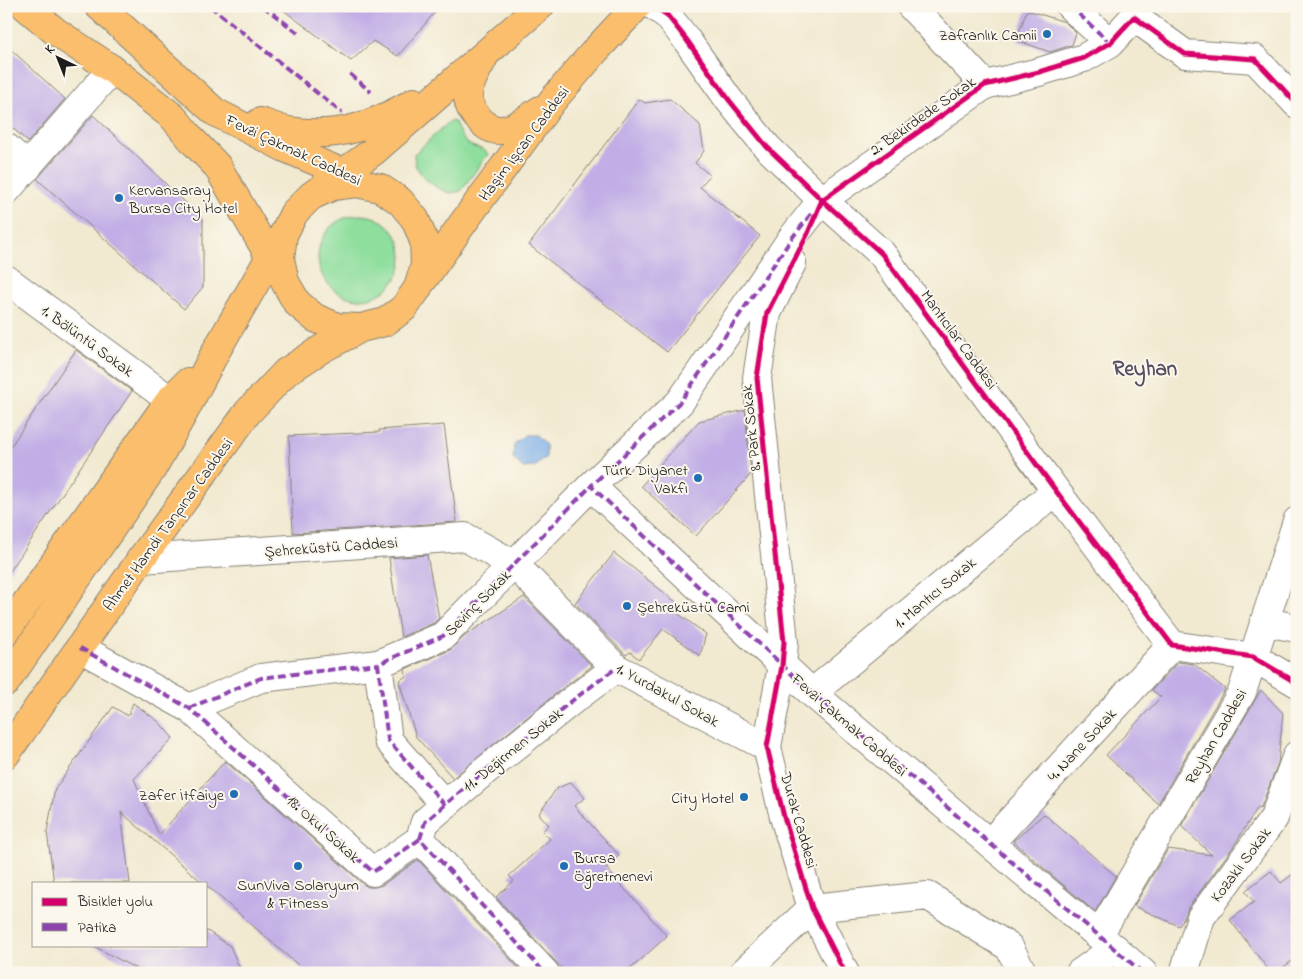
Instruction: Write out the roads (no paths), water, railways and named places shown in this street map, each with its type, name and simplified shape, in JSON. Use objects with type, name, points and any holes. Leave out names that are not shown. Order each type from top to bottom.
[{"type":"main road","points":[[24,6],[56,32],[112,69],[174,117],[193,141],[217,166],[277,246],[285,282],[297,303],[315,318],[337,327],[361,328],[384,322],[404,308],[418,288],[425,265],[424,241],[416,219],[400,201],[380,188],[357,183],[332,186],[312,196]]},
{"type":"main road","name":"Fevzi Çakmak Caddesi","points":[[99,6],[215,112],[285,148],[380,188]]},
{"type":"main road","points":[[6,682],[152,469],[294,213],[312,196],[374,151],[540,6]]},
{"type":"main road","name":"Haşim İşcan Caddesi","points":[[418,288],[552,101],[637,6]]},
{"type":"main road","points":[[486,53],[470,84],[468,96],[472,112],[484,125],[501,131],[520,125],[552,101]]},
{"type":"main road","points":[[215,112],[287,130],[328,134],[350,130],[394,114],[453,81]]},
{"type":"main road","name":"Ahmet Hamdi Tanpınar Caddesi","points":[[6,754],[141,559],[248,412],[286,372],[323,348],[361,328]]},
{"type":"main road","points":[[6,631],[18,596],[170,400],[216,352]]},
{"type":"street","name":"Mantıcılar Caddesi","points":[[654,6],[667,15],[729,100],[768,147],[822,200],[882,254],[1172,645]]},
{"type":"street","points":[[911,6],[985,85]]},
{"type":"street","points":[[1070,6],[1110,43]]},
{"type":"street","name":"2. Bekirdede Sokak","points":[[591,486],[680,402],[792,238],[822,200],[985,85],[1039,72],[1084,58],[1110,43],[1134,12],[1185,54],[1255,59],[1297,104]]},
{"type":"street","points":[[6,192],[112,69]]},
{"type":"street","points":[[6,147],[28,166]]},
{"type":"street","name":"8. Park Sokak","points":[[782,666],[784,642],[757,378],[767,313],[808,233],[822,200]]},
{"type":"street","name":"1. Bölüntü Sokak","points":[[6,279],[170,400]]},
{"type":"street","name":"Fevzi Çakmak Caddesi","points":[[591,486],[812,693],[1143,973]]},
{"type":"street","name":"Sevinç Sokak","points":[[189,708],[261,678],[378,664],[443,636],[591,486]]},
{"type":"street","name":"1. Mantıcı Sokak","points":[[812,693],[1056,491]]},
{"type":"street","name":"Reyhan Caddesi","points":[[1107,942],[1242,692],[1297,521]]},
{"type":"street","name":"Şehreküstü Caddesi","points":[[141,559],[465,537],[515,564]]},
{"type":"street","name":"1. Yurdakul Sokak","points":[[515,564],[616,668],[767,747]]},
{"type":"street","points":[[1265,622],[1297,628]]},
{"type":"street","points":[[1172,645],[1253,657],[1297,682]]},
{"type":"street","name":"4. Nane Sokak","points":[[990,843],[1172,645]]},
{"type":"street","name":"18. Okul Sokak","points":[[80,648],[189,708],[373,872],[420,839]]},
{"type":"street","points":[[378,664],[388,740],[445,805]]},
{"type":"street","name":"Durak Caddesi","points":[[782,666],[767,747],[784,817],[812,908],[845,973]]},
{"type":"street","name":"11. Değirmen Sokak","points":[[420,839],[425,822],[554,715],[616,668]]},
{"type":"street","name":"Kozaklı Sokak","points":[[1184,973],[1201,917],[1274,818],[1297,755]]},
{"type":"street","points":[[420,839],[545,973]]},
{"type":"street","points":[[743,973],[812,908],[928,896],[1009,947],[1023,973]]},
{"type":"street","points":[[1080,973],[1107,942]]},
{"type":"water","points":[[524,435],[536,435],[546,445],[546,457],[535,467],[523,468],[513,458],[514,445]]},
{"type":"place","name":"Zafranlık Camii","points":[[1047,34]]},
{"type":"place","name":"Kervansaray Bursa City Hotel","points":[[119,198]]},
{"type":"place","name":"Türk Diyanet Vakfı","points":[[698,478]]},
{"type":"place","name":"Şehreküstü Cami","points":[[627,606]]},
{"type":"place","name":"Zafer İtfaiye","points":[[234,794]]},
{"type":"place","name":"City Hotel","points":[[744,797]]},
{"type":"place","name":"SunViva Solaryum & Fitness","points":[[298,866]]},
{"type":"place","name":"Bursa Öğretmenevi","points":[[564,866]]},
{"type":"district","name":"Reyhan","points":[[1145,368]]}]
